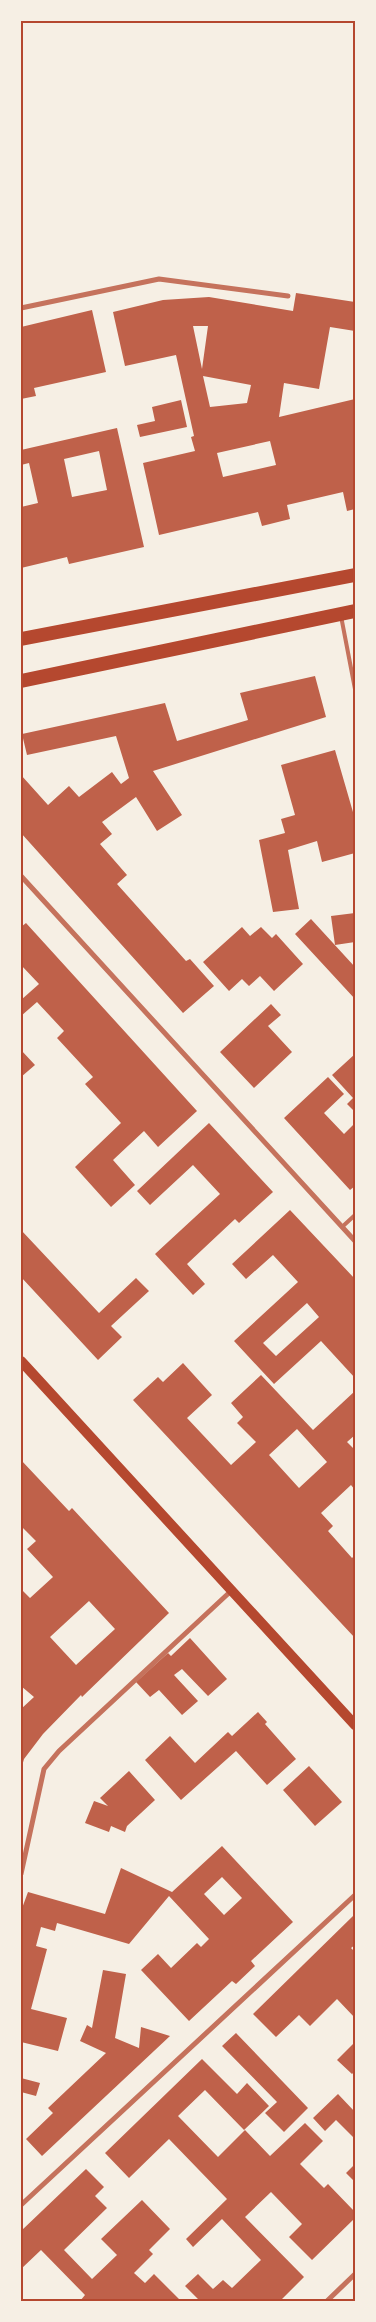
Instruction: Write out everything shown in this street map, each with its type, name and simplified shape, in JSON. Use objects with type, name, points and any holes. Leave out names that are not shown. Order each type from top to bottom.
[{"type":"highway","points":[[21,639],[355,575]]},
{"type":"highway","points":[[21,681],[348,612]]},
{"type":"main road","points":[[21,1361],[355,1724]]},
{"type":"street","points":[[21,308],[159,279],[288,296]]},
{"type":"street","points":[[21,876],[355,1242]]},
{"type":"street","points":[[21,1874],[44,1769],[58,1751],[232,1590]]},
{"type":"street","points":[[21,2205],[355,1895]]},
{"type":"street","points":[[327,2301],[355,2274]]},
{"type":"lane","points":[[348,612],[355,689]]},
{"type":"lane","points":[[342,1227],[355,1215]]},
{"type":"building","points":[[296,293],[355,302],[355,331],[330,327],[319,389],[284,383],[279,417],[355,399],[355,509],[347,511],[343,492],[287,505],[290,519],[262,526],[258,512],[159,535],[143,463],[195,451],[191,437],[194,436],[176,355],[125,366],[113,312],[163,300],[209,297],[293,311]],"holes":[[[193,326],[208,326],[202,369]],[[203,376],[251,385],[247,403],[210,407]],[[270,441],[276,465],[223,477],[217,453]]]},
{"type":"building","points":[[92,310],[106,372],[34,388],[36,396],[21,399],[21,327]]},
{"type":"building","points":[[181,400],[187,427],[140,437],[137,425],[155,421],[152,407]]},
{"type":"building","points":[[117,428],[144,547],[69,564],[67,557],[21,568],[21,507],[38,503],[29,463],[21,465],[21,450]],"holes":[[[99,451],[107,490],[72,497],[64,459]]]},
{"type":"building","points":[[315,676],[326,717],[153,771],[182,815],[157,831],[136,797],[102,822],[112,834],[100,844],[127,875],[117,884],[186,961],[190,959],[214,986],[183,1013],[21,833],[21,775],[48,805],[69,786],[79,797],[112,772],[121,784],[129,778],[116,736],[27,755],[22,734],[165,703],[177,741],[248,720],[240,693]]},
{"type":"building","points":[[335,750],[355,819],[355,853],[322,862],[317,841],[288,850],[299,909],[273,912],[259,840],[285,833],[281,819],[295,815],[281,765]]},
{"type":"building","points":[[355,913],[355,942],[335,945],[331,916]]},
{"type":"building","points":[[311,919],[355,967],[355,999],[295,934]]},
{"type":"building","points":[[26,923],[197,1111],[158,1147],[144,1131],[113,1160],[135,1185],[111,1207],[75,1167],[121,1123],[85,1084],[93,1077],[57,1038],[64,1031],[37,1002],[21,1016],[21,1000],[39,984],[21,965],[21,927]]},
{"type":"building","points":[[242,927],[250,936],[261,927],[272,938],[276,934],[303,964],[274,991],[260,976],[249,986],[242,979],[229,991],[203,962]]},
{"type":"building","points":[[271,1004],[281,1015],[268,1026],[292,1052],[254,1088],[220,1052]]},
{"type":"building","points":[[21,1050],[35,1065],[21,1077]]},
{"type":"building","points":[[355,1054],[355,1112],[347,1104],[353,1098],[332,1075]]},
{"type":"building","points":[[328,1077],[344,1094],[324,1113],[344,1134],[355,1123],[355,1186],[350,1190],[284,1118]]},
{"type":"building","points":[[209,1123],[273,1192],[239,1223],[235,1219],[187,1264],[205,1284],[193,1295],[155,1254],[220,1194],[193,1165],[150,1205],[137,1191]]},
{"type":"building","points":[[290,1210],[355,1279],[355,1378],[321,1341],[274,1384],[234,1341],[298,1282],[273,1255],[246,1279],[232,1264]],"holes":[[[307,1303],[319,1317],[276,1356],[263,1343]]]},
{"type":"building","points":[[21,1230],[99,1313],[136,1278],[149,1291],[111,1326],[122,1337],[98,1360],[21,1277]]},
{"type":"building","points":[[183,1363],[212,1395],[187,1418],[231,1465],[256,1442],[237,1423],[243,1417],[231,1403],[261,1375],[313,1430],[355,1391],[355,1435],[347,1442],[355,1450],[355,1490],[351,1485],[321,1513],[333,1526],[328,1531],[352,1558],[355,1555],[355,1638],[133,1400],[158,1377],[163,1382]],"holes":[[[297,1429],[327,1462],[299,1488],[269,1455]]]},
{"type":"building","points":[[21,1460],[69,1511],[72,1508],[169,1613],[82,1697],[81,1695],[43,1734],[24,1759],[22,1766],[21,1709],[34,1697],[21,1686],[21,1589],[30,1598],[53,1577],[27,1549],[36,1541],[21,1526]],"holes":[[[89,1601],[115,1629],[76,1665],[50,1637]]]},
{"type":"building","points":[[190,1638],[227,1679],[208,1696],[182,1669],[174,1675],[198,1701],[182,1715],[159,1690],[150,1697],[136,1682],[168,1653],[171,1656]]},
{"type":"building","points":[[258,1712],[267,1722],[265,1724],[296,1759],[267,1785],[236,1751],[181,1800],[145,1760],[170,1736],[195,1763],[228,1732],[232,1736]]},
{"type":"building","points":[[309,1766],[342,1802],[315,1826],[283,1790]]},
{"type":"building","points":[[129,1771],[155,1800],[127,1826],[125,1832],[111,1826],[109,1832],[85,1823],[94,1801],[108,1806],[100,1798]]},
{"type":"building","points":[[222,1846],[293,1922],[251,1961],[255,1966],[236,1984],[232,1981],[189,2021],[141,1970],[158,1954],[171,1968],[197,1943],[201,1947],[209,1939],[169,1896],[129,1944],[57,1923],[55,1931],[41,1927],[36,1946],[47,1949],[31,2009],[67,2018],[58,2051],[21,2042],[21,1911],[28,1892],[105,1914],[121,1868],[172,1892]],"holes":[[[222,1877],[242,1898],[224,1915],[204,1894]]]},
{"type":"building","points":[[353,1916],[355,1945],[351,1948],[355,1952],[355,2018],[337,1999],[310,2026],[299,2015],[276,2037],[253,2014]]},
{"type":"building","points":[[103,1970],[126,1974],[115,2038],[139,2048],[141,2027],[170,2036],[42,2156],[26,2139],[53,2113],[48,2108],[106,2053],[80,2041],[87,2025],[92,2028]]},
{"type":"building","points":[[236,2033],[308,2108],[284,2132],[265,2113],[277,2102],[222,2046]]},
{"type":"building","points":[[355,2042],[355,2071],[352,2074],[337,2060]]},
{"type":"building","points":[[202,2059],[237,2094],[247,2083],[269,2106],[244,2130],[205,2090],[178,2116],[218,2157],[245,2130],[270,2156],[305,2123],[323,2141],[300,2164],[324,2188],[328,2184],[355,2212],[355,2218],[312,2260],[289,2237],[302,2224],[271,2192],[245,2217],[304,2277],[280,2301],[200,2301],[185,2286],[198,2274],[213,2289],[223,2280],[232,2288],[261,2260],[222,2219],[193,2247],[186,2239],[227,2199],[169,2139],[129,2178],[105,2153]]},
{"type":"building","points":[[21,2078],[40,2083],[36,2096],[21,2092]]},
{"type":"building","points":[[338,2094],[355,2112],[355,2139],[336,2120],[325,2131],[313,2118]]},
{"type":"building","points":[[355,2164],[355,2182],[346,2173]]},
{"type":"building","points":[[86,2169],[104,2187],[95,2196],[107,2208],[64,2250],[92,2279],[117,2255],[101,2239],[142,2200],[170,2229],[149,2250],[153,2254],[134,2273],[145,2283],[154,2274],[181,2301],[80,2301],[85,2295],[41,2250],[21,2269],[21,2231]]}]
